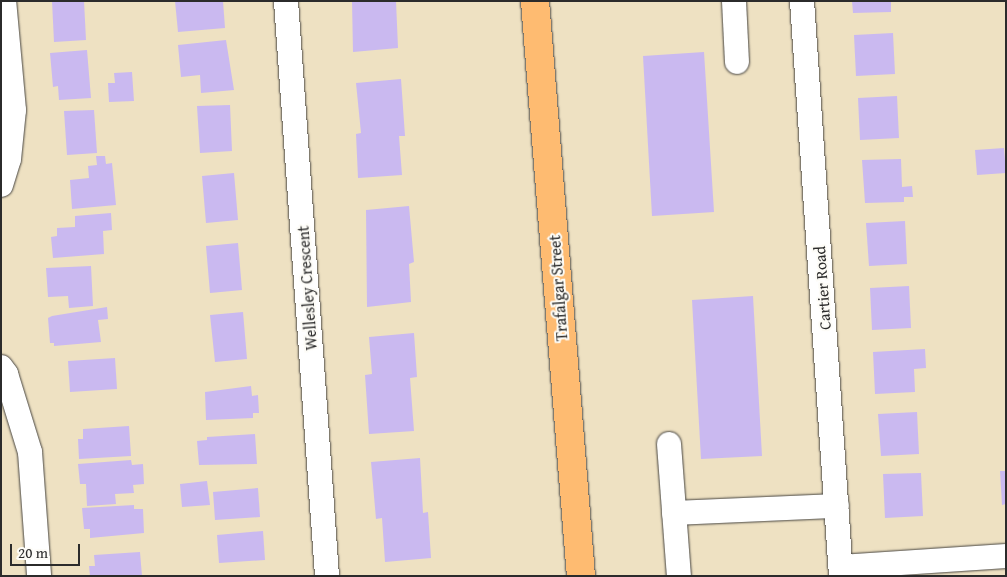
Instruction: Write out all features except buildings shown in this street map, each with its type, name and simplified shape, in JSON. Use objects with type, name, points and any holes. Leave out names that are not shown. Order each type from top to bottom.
[{"type":"main road","name":"Trafalgar Street","points":[[535,1],[580,576]]},
{"type":"street","points":[[1,185],[9,159],[14,110],[4,1]]},
{"type":"street","name":"Wellesley Crescent","points":[[286,1],[327,576]]},
{"type":"street","points":[[734,1],[737,62]]},
{"type":"street","name":"Cartier Road","points":[[802,1],[841,571]]},
{"type":"street","points":[[1,367],[6,374],[30,452],[40,576]]},
{"type":"street","points":[[669,444],[679,576]]},
{"type":"street","points":[[674,512],[837,506]]},
{"type":"street","points":[[841,571],[1006,556]]}]
